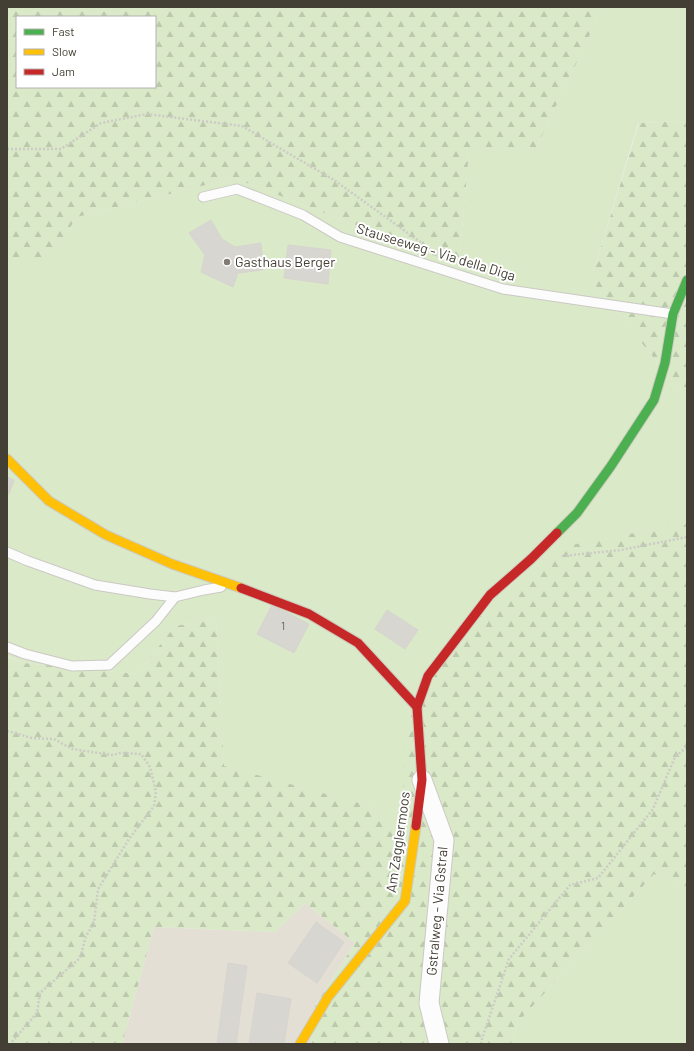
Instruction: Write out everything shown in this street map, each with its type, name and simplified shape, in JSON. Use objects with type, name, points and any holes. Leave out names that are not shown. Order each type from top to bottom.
[{"type":"street","points":[[7,459],[48,501],[106,535],[172,564],[234,585],[309,614],[358,643],[417,707],[428,676],[461,631],[490,595],[531,559],[577,513],[636,429],[654,400],[665,363],[673,314],[687,280]]},
{"type":"street","name":"Am Zagglermoos","points":[[300,1044],[328,997],[404,901],[422,780],[417,707]]},
{"type":"street","name":"Gstralweg - Via Gstral","points":[[422,780],[444,840],[429,1003],[439,1044]]},
{"type":"lane","name":"Stauseeweg - Via della Diga","points":[[202,197],[238,189],[302,215],[340,237],[503,289],[673,314]]},
{"type":"lane","points":[[7,552],[95,585],[150,594],[175,597],[234,585]]},
{"type":"lane","points":[[7,646],[25,654],[72,666],[109,665],[156,621],[175,597]]},
{"type":"path","points":[[7,150],[60,148],[101,123],[147,114],[242,126],[334,180],[443,258]]},
{"type":"path","points":[[561,556],[621,550],[687,537]]},
{"type":"path","points":[[7,731],[32,738],[54,739],[72,749],[112,755],[121,753],[141,754],[150,767],[156,792],[154,806],[129,839],[98,889],[94,923],[86,936],[80,958],[40,993],[37,1013],[10,1044]]},
{"type":"path","points":[[482,1044],[482,1039],[509,959],[570,885],[598,878],[653,808],[675,757],[687,747]]},
{"type":"shaded area","points":[[305,903],[355,943],[315,1006],[311,1044],[122,1044],[154,927],[275,932]]},
{"type":"green space","points":[[7,7],[603,7],[536,148],[469,151],[459,265],[234,178],[77,217],[45,265],[7,257]]},
{"type":"green space","points":[[603,7],[687,7],[687,121],[638,123],[591,280],[687,399],[687,523],[571,546],[403,848],[374,807],[224,767],[216,619],[175,626],[137,674],[24,663],[7,656],[7,257],[45,264],[77,217],[234,178],[459,265],[469,150],[536,148]]},
{"type":"green space","points":[[687,121],[687,399],[591,280],[639,123]]},
{"type":"green space","points":[[687,523],[687,887],[654,874],[518,1022],[511,1044],[311,1044],[315,1006],[355,943],[305,903],[275,932],[154,927],[122,1044],[7,1044],[7,657],[24,663],[137,674],[175,626],[216,619],[224,766],[374,807],[403,847],[404,729],[454,636],[571,545]]},
{"type":"green space","points":[[654,874],[687,887],[687,1044],[511,1044],[518,1022]]},
{"type":"building","points":[[211,220],[222,239],[235,247],[261,243],[263,270],[238,273],[233,287],[201,272],[205,255],[189,233]]},
{"type":"building","points":[[288,245],[331,250],[328,284],[284,278]]},
{"type":"building","points":[[7,477],[14,480],[9,494],[7,493]]},
{"type":"building","points":[[272,605],[309,624],[294,653],[257,634]]},
{"type":"building","points":[[387,610],[418,630],[405,649],[375,629]]},
{"type":"building","points":[[316,922],[344,942],[317,983],[288,963]]},
{"type":"building","points":[[228,963],[247,966],[236,1044],[217,1044]]},
{"type":"building","points":[[257,993],[291,999],[284,1044],[249,1044]]},
{"type":"traffic: fast","points":[[557,533],[577,513],[611,466],[654,400],[665,363],[673,314],[687,280]]},
{"type":"traffic: slow","points":[[7,459],[49,501],[106,535],[172,564],[241,588]]},
{"type":"traffic: slow","points":[[300,1044],[328,997],[405,901],[416,826]]},
{"type":"traffic: jam","points":[[416,826],[422,780],[417,707],[428,676],[490,595],[531,559],[557,533]]},
{"type":"traffic: jam","points":[[241,588],[309,614],[358,643],[417,707]]},
{"type":"place","name":"Gasthaus Berger","points":[[227,262]]}]
